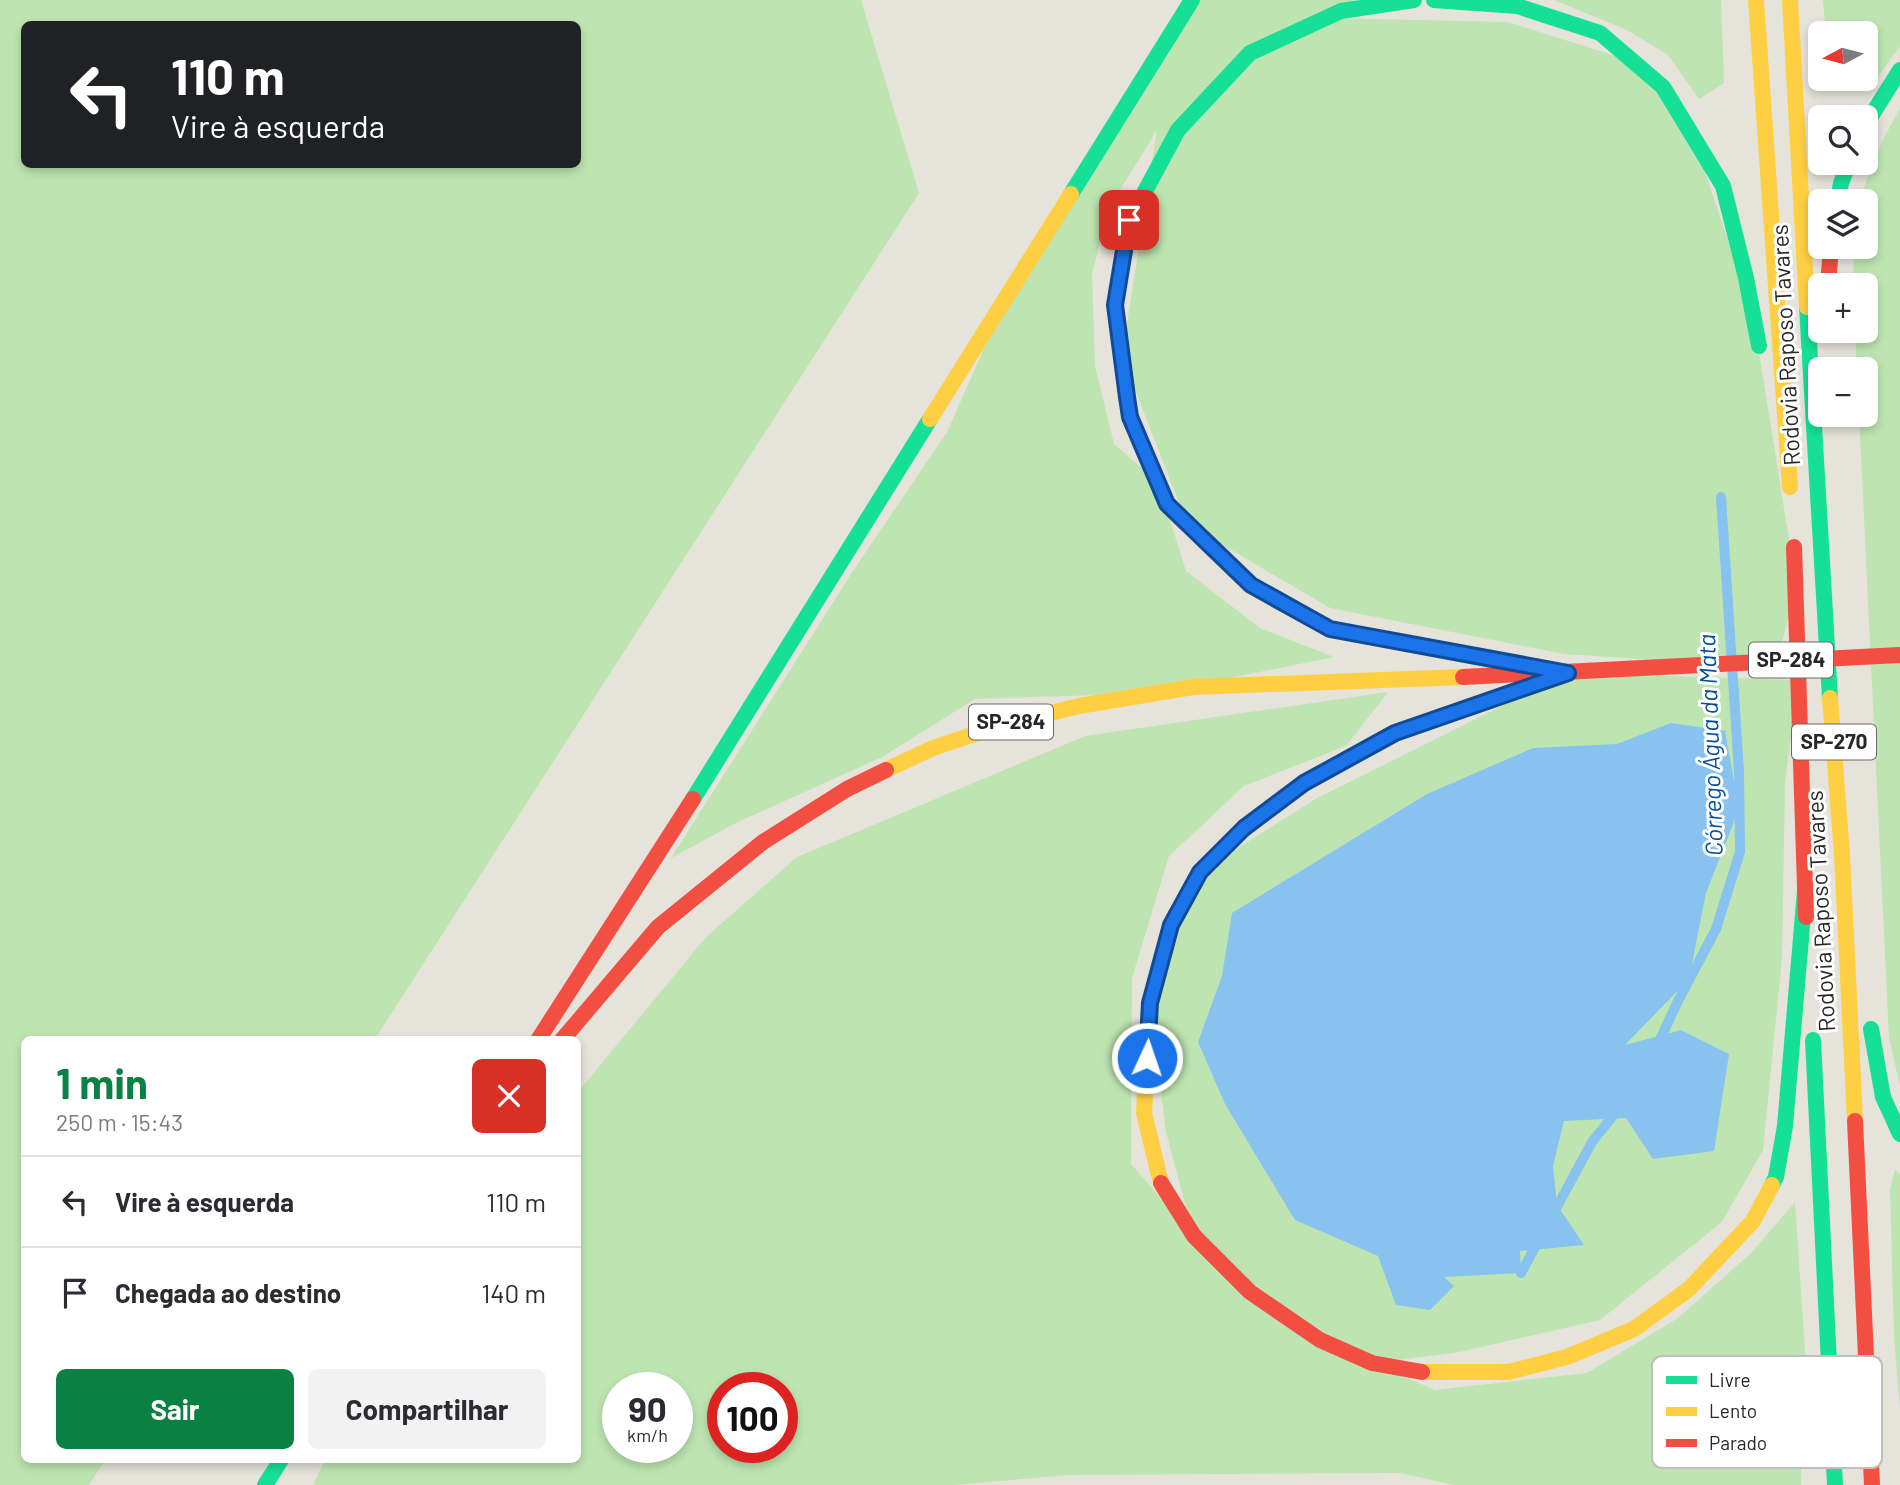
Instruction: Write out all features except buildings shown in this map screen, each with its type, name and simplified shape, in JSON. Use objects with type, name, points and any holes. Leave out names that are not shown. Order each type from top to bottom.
[{"type":"main road","points":[[541,1036],[637,889],[1192,0]]},
{"type":"main road","points":[[1414,0],[1341,10],[1250,52],[1178,130],[1129,220],[1115,305],[1130,417],[1167,504],[1251,585],[1330,629],[1568,673]]},
{"type":"main road","points":[[1434,0],[1517,6],[1600,33],[1663,87],[1723,186],[1746,278],[1761,355]]},
{"type":"main road","name":"Rodovia Raposo Tavares","points":[[1756,0],[1790,504],[1766,382]]},
{"type":"main road","name":"Rodovia Raposo Tavares","points":[[1790,0],[1821,569],[1842,854],[1866,1356]]},
{"type":"main road","points":[[1878,105],[1900,70]]},
{"type":"main road","points":[[1821,569],[1825,427]]},
{"type":"main road","name":"Rodovia Raposo Tavares","points":[[1794,532],[1805,891],[1829,1356]]},
{"type":"main road","name":"SP-284","points":[[565,1036],[658,927],[763,842],[847,789],[933,748],[1002,724],[1079,706],[1193,687],[1568,673],[1699,664],[1900,656]]},
{"type":"main road","points":[[1568,673],[1395,733],[1304,783],[1244,828],[1200,872],[1171,925],[1150,1003],[1144,1113],[1163,1186],[1194,1236],[1250,1292],[1320,1339],[1373,1363],[1430,1374],[1508,1372],[1567,1357],[1634,1329],[1689,1289],[1744,1231],[1753,1221],[1776,1177],[1785,1126],[1805,891]]},
{"type":"main road","points":[[1842,854],[1865,989]]},
{"type":"main road","points":[[1869,1016],[1882,1097],[1900,1134]]},
{"type":"main road","points":[[265,1485],[279,1463]]},
{"type":"green space","points":[[0,0],[861,0],[919,193],[377,1036],[21,1036],[21,1463],[103,1463],[89,1485],[0,1485]]},
{"type":"green space","points":[[1192,0],[1355,0],[1325,18],[1508,22],[1635,62],[1694,139],[1753,315],[1796,583],[1782,643],[1718,664],[1564,654],[1330,608],[1187,524],[1122,356],[1157,130],[1109,208],[1092,274],[1095,366],[1114,444],[1158,482],[1186,571],[1260,628],[1334,657],[1157,693],[975,699],[882,757],[736,823],[671,858],[851,574],[947,432],[1010,290]]},
{"type":"green space","points":[[1554,0],[1721,0],[1724,83],[1699,99],[1668,55],[1627,30]]},
{"type":"green space","points":[[1823,0],[1900,0],[1900,46],[1878,77],[1878,21],[1825,21]]},
{"type":"green space","points":[[1900,109],[1900,1086],[1889,1038],[1860,427],[1878,427],[1878,357],[1856,357],[1856,343],[1878,343],[1878,273],[1853,273],[1854,259],[1878,259],[1878,189],[1864,189],[1869,175],[1878,175],[1878,152]]},
{"type":"green space","points":[[1568,673],[1798,680],[1785,783],[1782,958],[1763,1150],[1722,1222],[1600,1320],[1455,1353],[1372,1363],[1435,1390],[1587,1373],[1678,1318],[1751,1253],[1795,1202],[1805,1356],[1652,1356],[1652,1468],[1802,1468],[1801,1485],[1454,1485],[1400,1473],[1067,1475],[955,1485],[313,1485],[324,1463],[581,1463],[581,1088],[706,937],[797,857],[1085,736],[1388,692],[1346,746],[1244,786],[1169,856],[1132,978],[1131,1164],[1193,1234],[1166,1132],[1150,1003],[1200,872],[1317,798]]},
{"type":"green space","points":[[1895,1169],[1900,1175],[1900,1409],[1894,1337],[1890,1189]]},
{"type":"water","points":[[1671,723],[1725,731],[1739,809],[1706,893],[1689,979],[1625,1045],[1681,1030],[1729,1054],[1714,1151],[1653,1159],[1626,1118],[1564,1121],[1553,1166],[1557,1205],[1584,1245],[1520,1251],[1521,1273],[1444,1277],[1454,1286],[1430,1310],[1396,1305],[1378,1256],[1295,1220],[1225,1104],[1198,1042],[1222,976],[1232,913],[1427,794],[1533,748],[1617,744]]},
{"type":"waterway","name":"Córrego Água da Mata","points":[[1657,1046],[1716,929],[1740,852],[1739,771],[1721,497]]},
{"type":"waterway","name":"Córrego Água da Mata","points":[[1551,1218],[1592,1142],[1620,1107]]},
{"type":"waterway","name":"Córrego Água da Mata","points":[[1521,1273],[1540,1238]]},
{"type":"traffic: fast","points":[[1071,194],[1192,0]]},
{"type":"traffic: fast","points":[[1126,240],[1129,221],[1178,130],[1250,53],[1341,11],[1414,0]]},
{"type":"traffic: fast","points":[[1434,0],[1517,6],[1600,33],[1663,87],[1723,186],[1746,278],[1759,346]]},
{"type":"traffic: fast","points":[[1878,105],[1900,70]]},
{"type":"traffic: fast","points":[[1840,189],[1844,175]]},
{"type":"traffic: fast","points":[[1807,307],[1830,698]]},
{"type":"traffic: fast","points":[[693,799],[930,419]]},
{"type":"traffic: fast","points":[[1772,1185],[1776,1177],[1785,1126],[1805,891]]},
{"type":"traffic: fast","points":[[1871,1029],[1883,1097],[1900,1134]]},
{"type":"traffic: fast","points":[[1813,1040],[1829,1356]]},
{"type":"traffic: fast","points":[[265,1485],[279,1463]]},
{"type":"traffic: fast","points":[[1834,1468],[1835,1485]]},
{"type":"traffic: slow","points":[[1756,0],[1790,487]]},
{"type":"traffic: slow","points":[[1790,0],[1807,307]]},
{"type":"traffic: slow","points":[[930,419],[1071,194]]},
{"type":"traffic: slow","points":[[1400,642],[1566,673]]},
{"type":"traffic: slow","points":[[886,770],[933,748],[1002,725],[1079,706],[1193,687],[1463,677]]},
{"type":"traffic: slow","points":[[1830,698],[1842,854],[1855,1121]]},
{"type":"traffic: slow","points":[[1161,1183],[1144,1113],[1150,1003],[1171,925],[1200,872],[1240,832]]},
{"type":"traffic: slow","points":[[1422,1372],[1508,1372],[1567,1357],[1634,1329],[1689,1289],[1753,1221],[1772,1185]]},
{"type":"traffic: jam","points":[[1126,240],[1115,305],[1130,417],[1167,504],[1251,585],[1330,629],[1400,642]]},
{"type":"traffic: jam","points":[[1829,273],[1830,259]]},
{"type":"traffic: jam","points":[[1794,547],[1806,917]]},
{"type":"traffic: jam","points":[[1463,677],[1900,655]]},
{"type":"traffic: jam","points":[[1240,832],[1304,783],[1395,733],[1568,673]]},
{"type":"traffic: jam","points":[[565,1036],[658,927],[763,842],[847,789],[886,770]]},
{"type":"traffic: jam","points":[[541,1036],[693,799]]},
{"type":"traffic: jam","points":[[1855,1121],[1866,1356]]},
{"type":"traffic: jam","points":[[1161,1183],[1194,1236],[1250,1292],[1320,1340],[1372,1363],[1422,1372]]},
{"type":"traffic: jam","points":[[1871,1468],[1872,1485]]},
{"type":"route","points":[[1129,220],[1115,305],[1127,397],[1130,417],[1167,504],[1251,585],[1330,629],[1568,673],[1395,733],[1304,783],[1244,828],[1200,872],[1171,925],[1150,1003],[1147,1058]]}]
